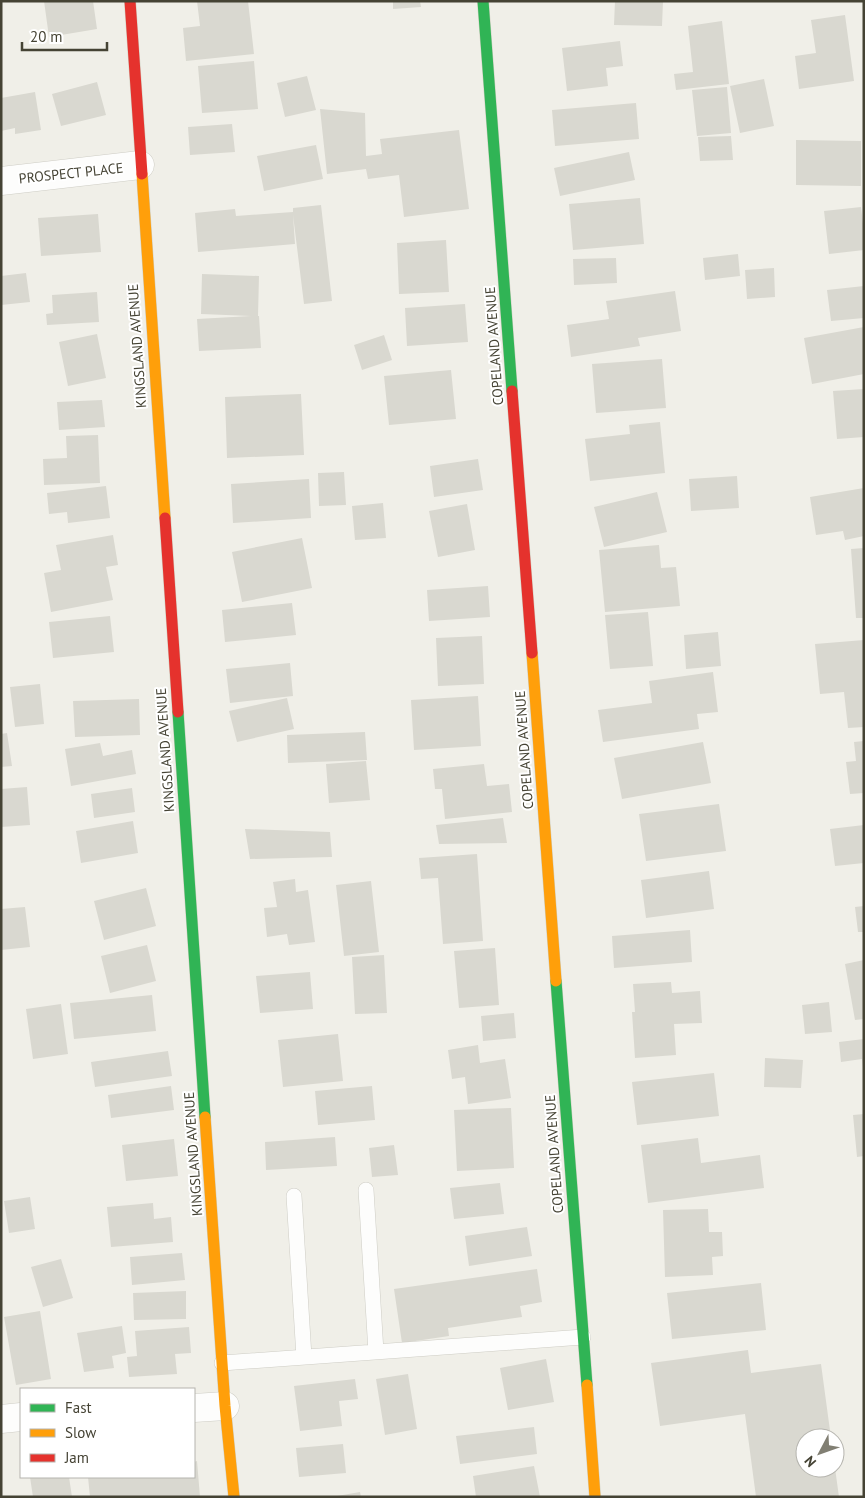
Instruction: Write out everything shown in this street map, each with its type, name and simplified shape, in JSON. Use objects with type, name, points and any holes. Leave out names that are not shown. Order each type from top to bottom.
[{"type":"main road","name":"KINGSLAND AVENUE","points":[[130,1],[222,1363],[234,1497]]},
{"type":"main road","name":"COPELAND AVENUE","points":[[483,1],[595,1497]]},
{"type":"street","name":"PROSPECT PLACE","points":[[1,181],[140,165]]},
{"type":"street","points":[[195,1408],[225,1406]]},
{"type":"street","points":[[1,1419],[20,1418]]},
{"type":"lane","points":[[366,1190],[376,1352]]},
{"type":"lane","points":[[294,1196],[304,1357]]},
{"type":"lane","points":[[222,1363],[583,1337]]},
{"type":"building","points":[[44,1],[93,1],[97,29],[49,37]]},
{"type":"building","points":[[197,1],[248,1],[254,54],[186,61],[183,28],[200,26]]},
{"type":"building","points":[[393,1],[420,1],[421,7],[393,9]]},
{"type":"building","points":[[615,1],[663,1],[662,26],[614,25]]},
{"type":"building","points":[[845,15],[854,81],[799,89],[795,56],[816,53],[811,20]]},
{"type":"building","points":[[722,21],[729,84],[676,90],[674,74],[693,72],[688,26]]},
{"type":"building","points":[[620,41],[623,66],[606,68],[608,86],[567,91],[562,48]]},
{"type":"building","points":[[254,61],[258,109],[202,113],[198,66]]},
{"type":"building","points":[[307,76],[316,110],[285,117],[277,83]]},
{"type":"building","points":[[764,79],[774,126],[740,133],[730,86]]},
{"type":"building","points":[[97,82],[106,115],[61,126],[52,94]]},
{"type":"building","points":[[727,87],[731,133],[697,136],[692,90]]},
{"type":"building","points":[[35,92],[41,130],[15,134],[15,128],[1,131],[1,98]]},
{"type":"building","points":[[636,103],[639,139],[555,146],[552,110]]},
{"type":"building","points":[[320,109],[365,113],[366,156],[382,154],[380,139],[459,130],[469,209],[404,217],[399,175],[368,179],[366,169],[327,174]]},
{"type":"building","points":[[232,124],[235,152],[190,155],[188,127]]},
{"type":"building","points":[[731,136],[733,160],[700,161],[698,137]]},
{"type":"building","points":[[796,140],[861,141],[861,186],[796,185]]},
{"type":"building","points":[[316,145],[323,179],[264,191],[257,156]]},
{"type":"building","points":[[629,152],[635,180],[560,196],[554,168]]},
{"type":"building","points":[[640,198],[644,244],[573,250],[569,204]]},
{"type":"building","points":[[321,205],[332,301],[304,304],[293,215],[295,244],[198,252],[195,213],[235,209],[236,216],[293,212],[293,208]]},
{"type":"building","points":[[861,207],[864,250],[829,254],[824,211]]},
{"type":"building","points":[[98,214],[101,252],[41,256],[38,218]]},
{"type":"building","points":[[446,240],[449,292],[399,294],[397,243]]},
{"type":"building","points":[[738,254],[740,276],[705,280],[703,258]]},
{"type":"building","points":[[616,258],[617,283],[574,285],[573,259]]},
{"type":"building","points":[[774,268],[775,297],[747,299],[745,270]]},
{"type":"building","points":[[26,273],[30,302],[1,305],[1,276]]},
{"type":"building","points":[[202,274],[259,276],[258,316],[261,348],[199,351],[197,319],[251,316],[201,314]]},
{"type":"building","points":[[864,286],[864,318],[831,321],[827,290]]},
{"type":"building","points":[[675,291],[681,331],[638,338],[640,346],[571,357],[567,325],[609,319],[606,301]]},
{"type":"building","points":[[97,292],[99,322],[47,325],[46,314],[53,313],[52,295]]},
{"type":"building","points":[[465,304],[468,342],[407,346],[405,308]]},
{"type":"building","points":[[864,327],[864,374],[812,384],[804,338]]},
{"type":"building","points":[[97,334],[106,378],[68,386],[59,342]]},
{"type":"building","points":[[384,335],[392,360],[362,370],[354,345]]},
{"type":"building","points":[[662,359],[666,408],[596,413],[592,364]]},
{"type":"building","points":[[451,370],[456,419],[389,425],[384,376]]},
{"type":"building","points":[[864,389],[864,437],[837,439],[833,391]]},
{"type":"building","points":[[301,394],[304,455],[227,458],[225,397]]},
{"type":"building","points":[[102,400],[105,427],[59,430],[57,402]]},
{"type":"building","points":[[660,422],[665,473],[590,481],[585,439],[630,434],[629,425]]},
{"type":"building","points":[[98,435],[100,483],[44,485],[43,459],[67,458],[66,436]]},
{"type":"building","points":[[478,459],[483,490],[434,497],[430,466]]},
{"type":"building","points":[[344,472],[346,505],[319,506],[318,473]]},
{"type":"building","points":[[737,476],[739,508],[691,511],[689,479]]},
{"type":"building","points":[[309,479],[311,518],[233,523],[231,484]]},
{"type":"building","points":[[106,486],[110,518],[68,523],[67,512],[49,514],[47,493]]},
{"type":"building","points":[[864,488],[864,536],[845,540],[843,531],[816,535],[810,497]]},
{"type":"building","points":[[657,492],[667,532],[604,547],[594,507]]},
{"type":"building","points":[[383,503],[386,538],[355,540],[352,506]]},
{"type":"building","points":[[467,504],[475,550],[438,557],[429,511]]},
{"type":"building","points":[[113,535],[118,565],[106,567],[113,600],[51,612],[44,573],[61,570],[56,545]]},
{"type":"building","points":[[302,538],[312,588],[242,602],[232,552]]},
{"type":"building","points":[[659,545],[661,568],[676,567],[680,606],[605,612],[599,550]]},
{"type":"building","points":[[864,548],[864,618],[856,618],[851,549]]},
{"type":"building","points":[[488,586],[490,617],[429,621],[427,590]]},
{"type":"building","points":[[292,603],[296,635],[225,642],[222,610]]},
{"type":"building","points":[[648,612],[653,666],[610,669],[605,615]]},
{"type":"building","points":[[110,616],[114,652],[53,658],[49,622]]},
{"type":"building","points":[[718,632],[721,666],[686,669],[684,635]]},
{"type":"building","points":[[482,636],[484,684],[438,686],[436,638]]},
{"type":"building","points":[[864,640],[864,727],[848,728],[844,692],[820,694],[815,644]]},
{"type":"building","points":[[290,663],[293,696],[230,703],[226,669]]},
{"type":"building","points":[[713,672],[718,712],[697,714],[699,729],[603,742],[598,710],[652,703],[649,681]]},
{"type":"building","points":[[40,684],[44,724],[15,727],[10,687]]},
{"type":"building","points":[[478,696],[481,746],[414,750],[411,700]]},
{"type":"building","points":[[287,698],[294,729],[237,742],[229,711]]},
{"type":"building","points":[[139,699],[140,735],[75,737],[73,701]]},
{"type":"building","points":[[365,732],[367,760],[288,763],[287,735]]},
{"type":"building","points":[[7,733],[12,766],[1,767],[1,734]]},
{"type":"building","points":[[864,741],[864,793],[850,794],[846,762],[856,761],[854,742]]},
{"type":"building","points":[[703,742],[711,783],[622,799],[614,758]]},
{"type":"building","points":[[100,743],[103,756],[132,750],[136,774],[71,786],[65,749]]},
{"type":"building","points":[[366,761],[370,800],[329,803],[326,764]]},
{"type":"building","points":[[484,764],[487,786],[509,784],[512,812],[445,819],[442,789],[435,789],[433,769]]},
{"type":"building","points":[[27,787],[30,825],[1,827],[1,789]]},
{"type":"building","points":[[132,788],[135,812],[94,818],[91,794]]},
{"type":"building","points":[[719,804],[726,851],[646,861],[639,814]]},
{"type":"building","points":[[503,818],[507,843],[439,844],[436,825]]},
{"type":"building","points":[[133,821],[138,853],[81,863],[76,831]]},
{"type":"building","points":[[864,825],[864,863],[835,866],[830,829]]},
{"type":"building","points":[[245,829],[330,832],[332,857],[250,859]]},
{"type":"building","points":[[477,854],[483,941],[443,944],[438,878],[421,879],[419,858]]},
{"type":"building","points":[[709,871],[714,909],[646,918],[641,880]]},
{"type":"building","points":[[295,879],[296,892],[308,890],[315,942],[289,945],[287,934],[267,937],[264,908],[277,907],[273,882]]},
{"type":"building","points":[[371,881],[379,952],[344,956],[336,885]]},
{"type":"building","points":[[146,888],[156,926],[104,940],[94,901]]},
{"type":"building","points":[[864,906],[864,932],[858,932],[855,907]]},
{"type":"building","points":[[25,907],[30,947],[1,950],[1,909]]},
{"type":"building","points":[[690,930],[692,962],[614,968],[612,936]]},
{"type":"building","points":[[147,945],[156,981],[110,993],[101,956]]},
{"type":"building","points":[[495,948],[499,1005],[459,1008],[454,951]]},
{"type":"building","points":[[384,955],[387,1013],[355,1014],[352,957]]},
{"type":"building","points":[[864,960],[864,1019],[855,1020],[845,964]]},
{"type":"building","points":[[310,972],[313,1009],[260,1013],[256,976]]},
{"type":"building","points":[[671,982],[672,993],[700,991],[702,1023],[674,1024],[676,1055],[635,1058],[632,1012],[635,1012],[633,984]]},
{"type":"building","points":[[152,995],[156,1031],[74,1039],[70,1003]]},
{"type":"building","points":[[829,1002],[832,1032],[805,1034],[802,1005]]},
{"type":"building","points":[[61,1004],[68,1054],[33,1059],[26,1009]]},
{"type":"building","points":[[514,1013],[516,1038],[483,1041],[481,1016]]},
{"type":"building","points":[[338,1034],[343,1081],[283,1087],[278,1040]]},
{"type":"building","points":[[864,1039],[864,1067],[862,1059],[841,1062],[839,1042]]},
{"type":"building","points":[[478,1045],[480,1063],[505,1059],[511,1098],[468,1104],[465,1077],[452,1079],[448,1050]]},
{"type":"building","points":[[168,1051],[172,1076],[95,1087],[91,1062]]},
{"type":"building","points":[[765,1058],[803,1060],[801,1088],[764,1087]]},
{"type":"building","points":[[714,1073],[719,1116],[637,1125],[632,1082]]},
{"type":"building","points":[[171,1086],[174,1110],[111,1118],[108,1095]]},
{"type":"building","points":[[372,1086],[375,1120],[318,1125],[315,1091]]},
{"type":"building","points":[[511,1108],[514,1168],[457,1171],[454,1110]]},
{"type":"building","points":[[864,1114],[864,1156],[857,1157],[853,1115]]},
{"type":"building","points":[[335,1137],[337,1166],[266,1170],[265,1142]]},
{"type":"building","points":[[698,1138],[701,1163],[760,1155],[764,1188],[648,1203],[641,1145]]},
{"type":"building","points":[[174,1139],[178,1176],[126,1181],[122,1145]]},
{"type":"building","points":[[394,1145],[398,1175],[372,1177],[369,1148]]},
{"type":"building","points":[[500,1183],[504,1214],[454,1219],[450,1188]]},
{"type":"building","points":[[30,1197],[35,1229],[9,1233],[4,1201]]},
{"type":"building","points":[[153,1203],[154,1219],[171,1217],[173,1242],[111,1247],[107,1207]]},
{"type":"building","points":[[708,1209],[709,1232],[722,1232],[723,1256],[712,1257],[713,1275],[665,1277],[663,1210]]},
{"type":"building","points":[[527,1227],[532,1256],[469,1266],[465,1236]]},
{"type":"building","points":[[182,1253],[185,1280],[132,1285],[130,1257]]},
{"type":"building","points":[[61,1259],[73,1298],[43,1307],[31,1267]]},
{"type":"building","points":[[537,1269],[542,1302],[520,1306],[522,1317],[448,1328],[449,1336],[402,1343],[394,1289]]},
{"type":"building","points":[[761,1283],[766,1330],[672,1339],[667,1293]]},
{"type":"building","points":[[186,1291],[186,1319],[134,1320],[133,1293]]},
{"type":"building","points":[[40,1311],[51,1379],[16,1385],[4,1317]]},
{"type":"building","points":[[122,1326],[126,1353],[112,1356],[114,1368],[84,1372],[77,1333]]},
{"type":"building","points":[[189,1327],[191,1353],[175,1354],[177,1374],[129,1377],[127,1357],[137,1356],[135,1331]]},
{"type":"building","points":[[748,1350],[751,1373],[821,1364],[830,1428],[795,1428],[795,1478],[836,1478],[839,1497],[756,1497],[745,1414],[660,1426],[651,1363]]},
{"type":"building","points":[[546,1359],[554,1402],[508,1410],[500,1368]]},
{"type":"building","points":[[408,1374],[417,1429],[385,1435],[376,1379]]},
{"type":"building","points":[[355,1379],[358,1399],[339,1401],[342,1426],[300,1431],[294,1386]]},
{"type":"building","points":[[534,1427],[537,1454],[460,1464],[456,1436]]},
{"type":"building","points":[[343,1444],[346,1473],[299,1477],[296,1448]]},
{"type":"building","points":[[197,1461],[200,1497],[90,1497],[88,1478],[195,1478],[195,1462]]},
{"type":"building","points":[[534,1466],[540,1497],[476,1497],[473,1476]]},
{"type":"building","points":[[30,1478],[69,1478],[72,1497],[33,1497]]},
{"type":"building","points":[[360,1492],[361,1497],[337,1497],[337,1496]]},
{"type":"traffic: fast","points":[[483,1],[512,391]]},
{"type":"traffic: fast","points":[[178,712],[205,1117]]},
{"type":"traffic: fast","points":[[556,981],[587,1385]]},
{"type":"traffic: slow","points":[[142,174],[165,518]]},
{"type":"traffic: slow","points":[[532,653],[556,981]]},
{"type":"traffic: slow","points":[[205,1117],[225,1406],[234,1497]]},
{"type":"traffic: slow","points":[[587,1385],[595,1497]]},
{"type":"traffic: jam","points":[[130,1],[142,174]]},
{"type":"traffic: jam","points":[[512,391],[532,653]]},
{"type":"traffic: jam","points":[[165,518],[178,712]]}]
